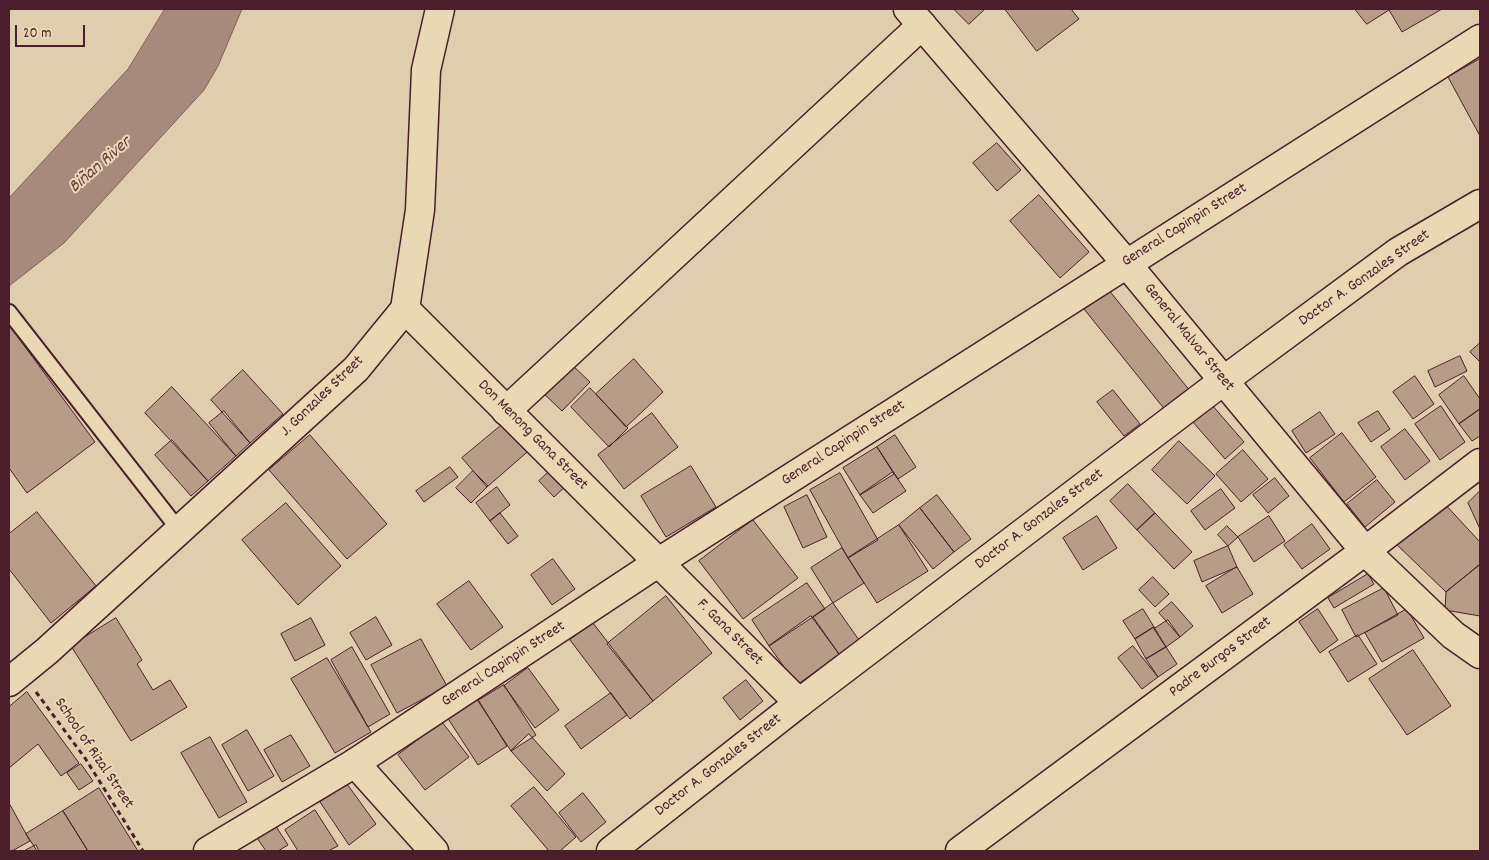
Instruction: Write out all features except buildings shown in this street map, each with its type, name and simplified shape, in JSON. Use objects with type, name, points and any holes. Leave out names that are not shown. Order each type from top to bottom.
[{"type":"street","points":[[405,309],[420,210],[426,70],[440,9]]},
{"type":"street","points":[[506,411],[915,17]]},
{"type":"street","name":"General Malvar Street","points":[[915,17],[1126,263],[1365,551],[1453,635],[1480,654]]},
{"type":"street","name":"General Capinpin Street","points":[[208,851],[355,763],[659,562],[1480,39]]},
{"type":"street","name":"Doctor A. Gonzales Street","points":[[611,851],[799,703],[1222,380],[1398,252],[1480,204]]},
{"type":"street","name":"Don Menong Gana Street","points":[[405,309],[659,562]]},
{"type":"street","name":"J. Gonzales Street","points":[[15,677],[356,368],[405,309]]},
{"type":"street","name":"Padre Burgos Street","points":[[960,851],[1365,551],[1480,463]]},
{"type":"street","name":"F. Gana Street","points":[[659,562],[799,703]]},
{"type":"street","points":[[355,763],[434,851]]},
{"type":"lane","points":[[9,312],[179,530]]},
{"type":"path","name":"School of Rizal Street","points":[[15,677],[85,758],[143,851]]},
{"type":"water","name":"Biñan River","points":[[165,9],[242,9],[218,66],[204,90],[64,243],[9,286],[9,198],[128,69]]}]
